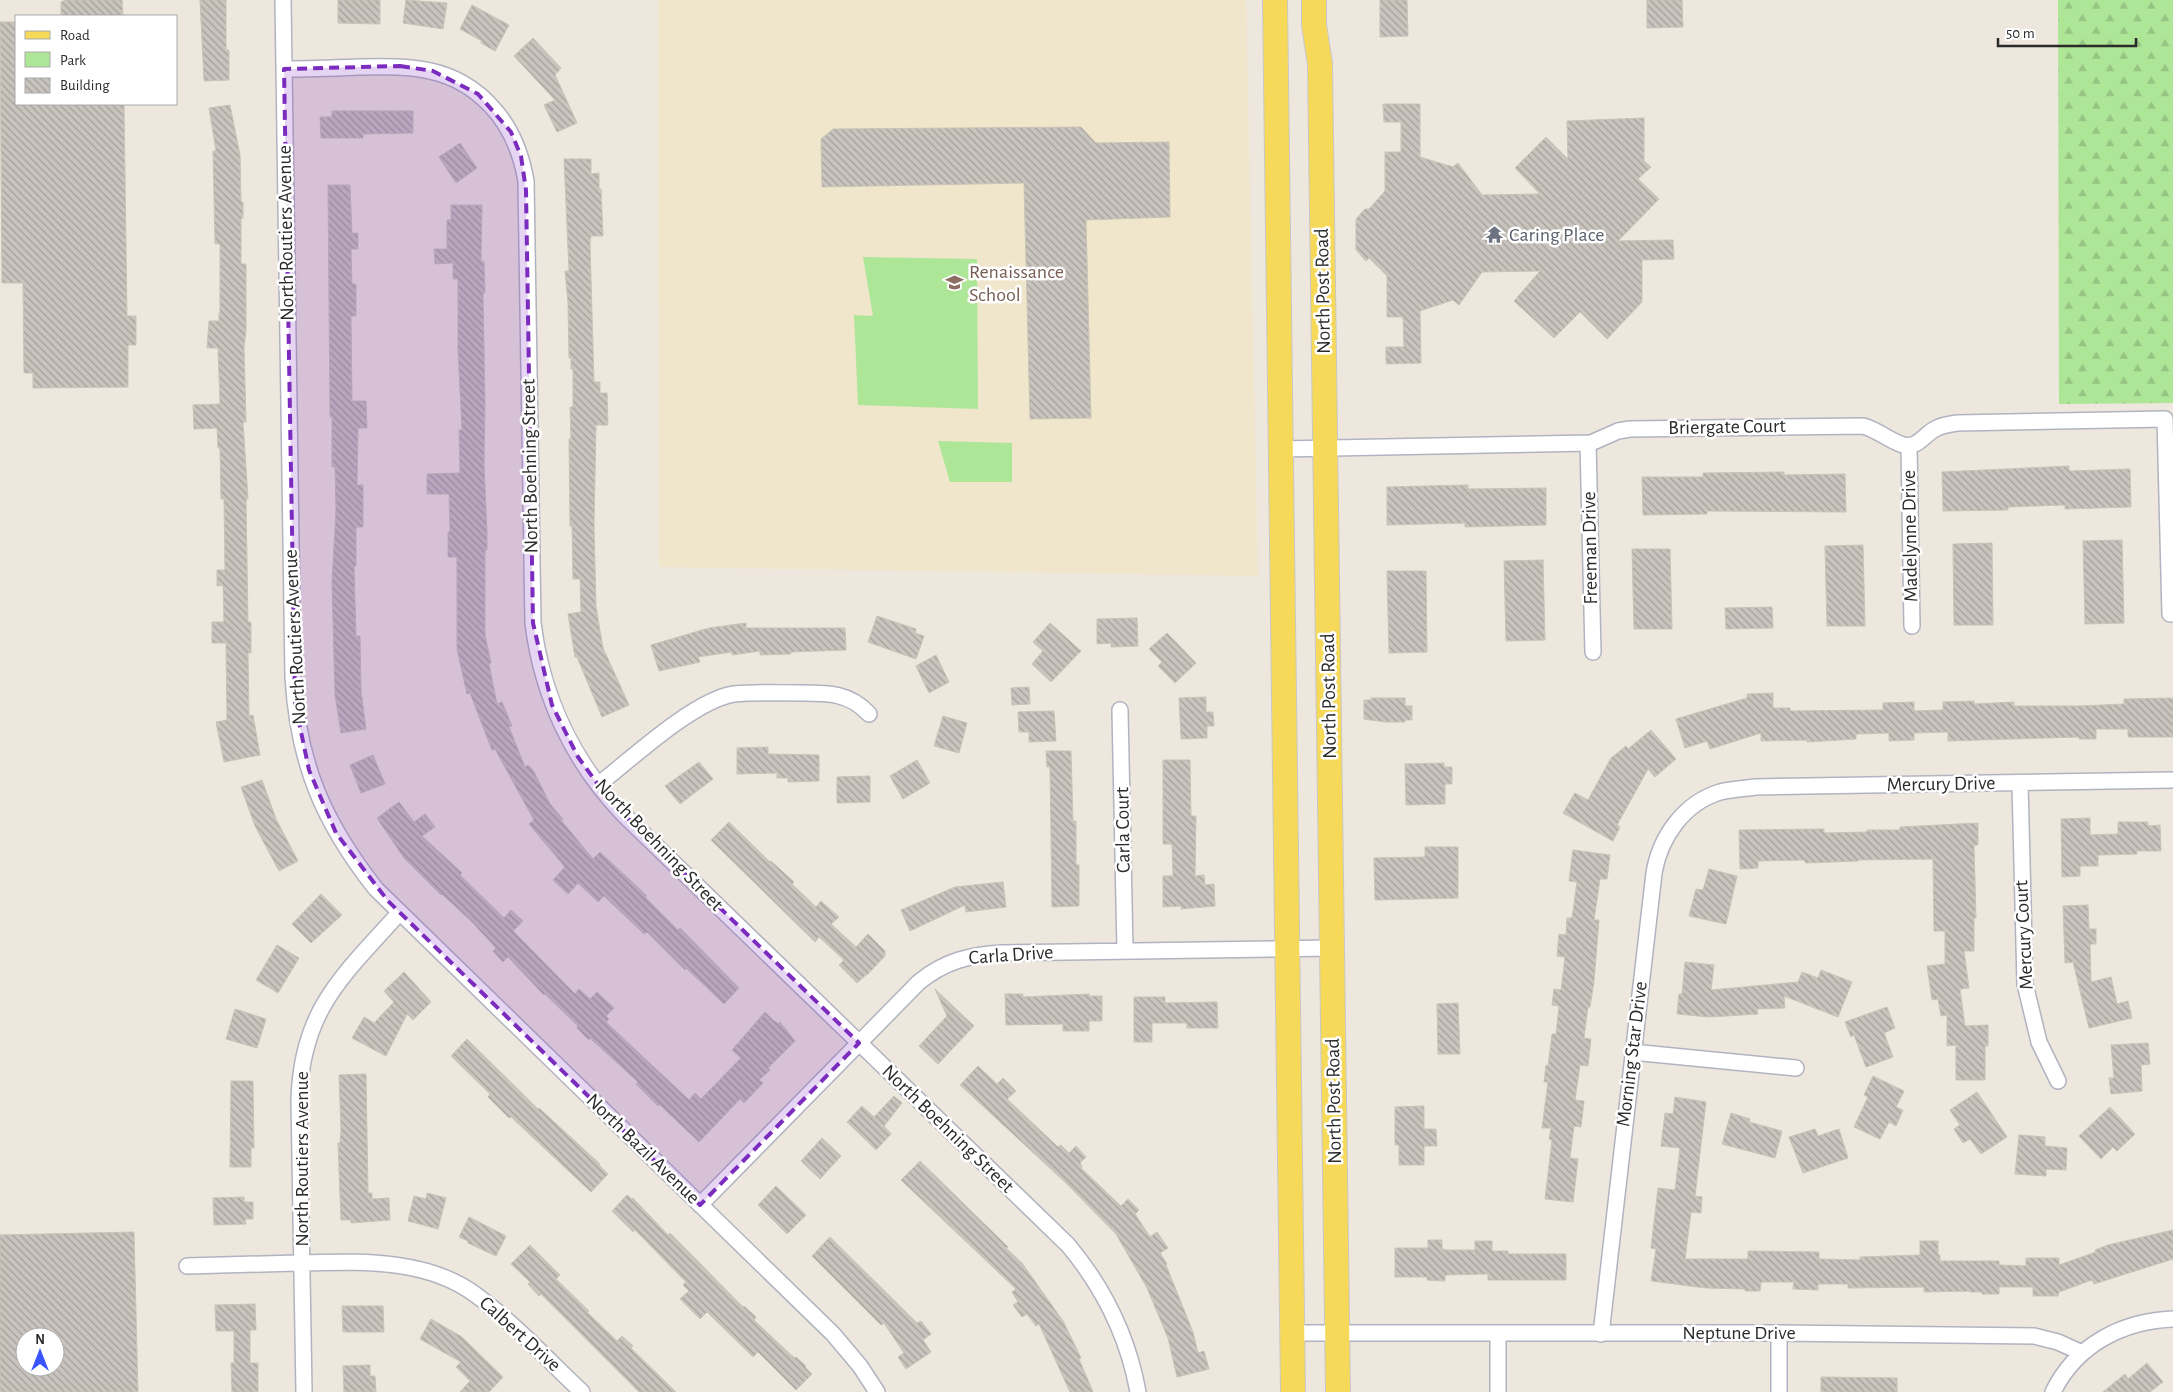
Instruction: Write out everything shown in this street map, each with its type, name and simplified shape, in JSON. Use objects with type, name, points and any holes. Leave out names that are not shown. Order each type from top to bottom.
[{"type":"main road","points":[[1275,0],[1293,1392]]},
{"type":"main road","name":"North Post Road","points":[[1314,0],[1314,25],[1320,64],[1338,1392]]},
{"type":"street","name":"North Routiers Avenue","points":[[283,0],[293,677],[297,720],[311,778],[336,833],[371,882],[400,912],[338,981],[324,1002],[308,1040],[300,1073],[304,1392]]},
{"type":"street","name":"North Boehning Street","points":[[284,69],[400,66],[433,71],[464,84],[485,99],[507,125],[521,156],[526,181],[532,605],[535,640],[542,673],[559,720],[578,757],[598,785],[624,815],[1053,1230],[1086,1267],[1108,1302],[1119,1326],[1133,1367],[1138,1392]]},
{"type":"street","points":[[1909,446],[1919,442],[1937,428],[1956,423],[2165,419],[2170,614]]},
{"type":"street","name":"Briergate Court","points":[[1280,449],[1588,444],[1597,442],[1618,431],[1630,429],[1863,426],[1874,428],[1898,443],[1909,446]]},
{"type":"street","name":"Freeman Drive","points":[[1588,444],[1593,652]]},
{"type":"street","name":"Madelynne Drive","points":[[1909,446],[1912,626]]},
{"type":"street","points":[[598,785],[689,713],[717,698],[748,693],[833,693],[848,697],[869,714]]},
{"type":"street","name":"Carla Court","points":[[1120,710],[1125,950]]},
{"type":"street","name":"Mercury Drive","points":[[1711,796],[1737,788],[1755,787],[2173,780]]},
{"type":"street","name":"Mercury Court","points":[[2020,783],[2024,984],[2039,1042],[2058,1081]]},
{"type":"street","name":"Morning Star Drive","points":[[1600,1334],[1656,860],[1665,838],[1682,816],[1695,804],[1711,796]]},
{"type":"street","name":"North Bazil Avenue","points":[[400,912],[833,1334],[860,1366],[877,1392]]},
{"type":"street","name":"Carla Drive","points":[[700,1205],[919,982],[947,963],[977,954],[1002,952],[1332,948]]},
{"type":"street","points":[[1632,1052],[1796,1068]]},
{"type":"street","name":"Calbert Drive","points":[[188,1266],[387,1262],[422,1270],[446,1278],[495,1308],[582,1392]]},
{"type":"street","points":[[2053,1392],[2067,1369],[2082,1353],[2102,1338],[2118,1330],[2143,1322],[2173,1319]]},
{"type":"street","name":"Neptune Drive","points":[[1292,1333],[1779,1333],[2034,1336],[2058,1342],[2082,1353]]},
{"type":"street","points":[[1779,1333],[1779,1392]]},
{"type":"street","points":[[1498,1334],[1498,1392]]},
{"type":"highlighted area","points":[[400,66],[433,71],[478,94],[511,132],[521,156],[526,190],[533,623],[552,705],[578,757],[610,801],[859,1043],[700,1205],[388,901],[336,833],[309,770],[295,703],[284,69]]},
{"type":"shaded area","name":"Renaissance School","points":[[658,0],[1246,0],[1258,576],[659,567]]},
{"type":"green space","points":[[2058,0],[2173,0],[2173,403],[2059,404]]},
{"type":"green space","points":[[863,257],[977,259],[978,409],[858,405],[854,315],[873,316]]},
{"type":"green space","points":[[938,441],[1012,443],[1012,482],[950,482]]},
{"type":"building","points":[[66,0],[122,0],[123,15],[61,15],[61,2]]},
{"type":"building","points":[[200,0],[226,0],[226,50],[229,50],[229,80],[204,81]]},
{"type":"building","points":[[338,0],[380,0],[380,24],[338,23]]},
{"type":"building","points":[[406,0],[447,3],[443,29],[403,23]]},
{"type":"building","points":[[1380,0],[1407,0],[1408,36],[1380,37]]},
{"type":"building","points":[[1647,0],[1682,0],[1683,27],[1647,28]]},
{"type":"building","points":[[472,5],[509,25],[495,51],[481,43],[482,41],[460,29]]},
{"type":"building","points":[[0,22],[15,22],[15,105],[124,105],[127,316],[136,316],[136,345],[128,345],[128,387],[33,388],[33,373],[24,373],[23,283],[2,283]]},
{"type":"building","points":[[533,38],[561,68],[555,75],[577,123],[557,132],[544,105],[555,100],[514,56]]},
{"type":"building","name":"Caring Place","points":[[1383,104],[1420,104],[1420,157],[1453,167],[1458,163],[1482,195],[1540,194],[1515,168],[1546,137],[1568,159],[1567,121],[1644,118],[1644,161],[1651,167],[1638,179],[1659,199],[1618,241],[1673,240],[1674,259],[1642,260],[1642,302],[1607,339],[1580,312],[1554,338],[1514,301],[1540,271],[1482,272],[1459,305],[1453,300],[1420,311],[1421,363],[1386,364],[1386,347],[1404,347],[1403,317],[1387,317],[1387,276],[1369,258],[1366,261],[1356,250],[1356,219],[1365,209],[1369,209],[1385,191],[1385,152],[1401,152],[1401,122],[1384,122]]},
{"type":"building","points":[[230,105],[240,155],[241,202],[243,202],[241,264],[246,264],[246,330],[244,348],[246,422],[243,422],[248,499],[246,499],[248,622],[251,622],[251,653],[248,653],[249,716],[253,715],[260,755],[224,762],[216,722],[227,720],[226,643],[212,643],[212,622],[224,622],[223,585],[217,586],[217,570],[225,570],[224,499],[221,499],[220,448],[218,448],[217,428],[194,429],[193,405],[220,404],[218,348],[207,348],[209,321],[219,321],[220,313],[220,244],[215,244],[213,151],[216,151],[209,108]]},
{"type":"building","points":[[332,111],[413,111],[413,133],[363,134],[363,138],[321,138],[320,117],[332,117]]},
{"type":"building","points":[[1081,127],[1096,143],[1169,142],[1170,217],[1086,220],[1091,418],[1030,419],[1024,183],[822,187],[821,139],[833,129]]},
{"type":"building","points":[[460,143],[477,168],[456,183],[439,157]]},
{"type":"building","points":[[564,159],[591,159],[591,174],[599,173],[599,189],[601,189],[603,236],[591,236],[590,243],[594,382],[600,382],[600,393],[607,393],[608,425],[596,425],[594,526],[596,607],[603,648],[629,705],[602,717],[577,657],[575,657],[568,614],[581,612],[580,579],[573,579],[572,526],[570,526],[569,439],[571,439],[570,407],[573,407],[573,369],[571,369],[571,358],[569,358],[568,302],[565,271],[569,271]]},
{"type":"building","points":[[328,185],[350,185],[352,233],[358,233],[358,249],[351,249],[352,284],[356,284],[356,316],[351,316],[352,401],[366,401],[367,428],[358,428],[357,485],[363,485],[363,527],[356,527],[356,566],[354,566],[356,636],[360,636],[361,691],[366,729],[341,733],[335,695],[332,582],[336,510],[335,467],[332,467],[332,416],[330,417]]},
{"type":"building","points":[[451,205],[482,205],[481,261],[484,261],[485,293],[483,293],[484,464],[487,532],[487,550],[485,550],[485,635],[497,704],[502,702],[512,726],[509,727],[525,767],[528,765],[533,770],[550,804],[593,859],[600,852],[647,896],[645,897],[678,930],[680,928],[739,988],[724,1004],[686,968],[685,970],[647,932],[644,934],[604,896],[598,902],[578,883],[568,894],[553,880],[565,867],[529,824],[534,820],[495,749],[492,750],[470,693],[467,694],[457,649],[457,557],[448,557],[448,532],[450,532],[449,494],[427,494],[427,474],[460,473],[459,430],[462,430],[458,349],[458,279],[453,279],[453,263],[435,264],[434,249],[447,249],[447,220],[451,220]]},
{"type":"building","points":[[2069,466],[2069,471],[2130,469],[2131,507],[2065,509],[2065,505],[2008,507],[2008,510],[1943,511],[1942,472]]},
{"type":"building","points":[[1784,472],[1784,475],[1845,474],[1846,512],[1707,511],[1707,514],[1643,515],[1642,477],[1703,477],[1703,473]]},
{"type":"building","points":[[1468,485],[1468,489],[1546,488],[1546,525],[1465,527],[1465,523],[1387,525],[1387,487]]},
{"type":"building","points":[[2122,540],[2124,623],[2085,624],[2083,541]]},
{"type":"building","points":[[1992,543],[1993,625],[1954,625],[1953,544]]},
{"type":"building","points":[[1863,545],[1865,626],[1827,626],[1825,546]]},
{"type":"building","points":[[1632,549],[1670,549],[1672,629],[1634,629]]},
{"type":"building","points":[[1543,560],[1545,640],[1506,641],[1504,561]]},
{"type":"building","points":[[1387,571],[1426,571],[1427,652],[1389,653]]},
{"type":"building","points":[[1772,607],[1773,628],[1726,629],[1725,608]]},
{"type":"building","points":[[877,616],[916,629],[915,633],[924,636],[916,659],[868,642]]},
{"type":"building","points":[[1137,618],[1138,646],[1111,647],[1111,643],[1097,644],[1097,619]]},
{"type":"building","points":[[746,623],[746,628],[845,628],[846,650],[760,655],[760,651],[732,655],[732,652],[698,657],[700,662],[659,671],[651,645],[709,628]]},
{"type":"building","points":[[1050,623],[1081,651],[1051,682],[1032,664],[1043,651],[1033,642]]},
{"type":"building","points":[[1167,633],[1196,663],[1175,683],[1158,666],[1162,662],[1149,649]]},
{"type":"building","points":[[936,655],[949,682],[929,693],[916,666]]},
{"type":"building","points":[[1029,687],[1030,704],[1012,705],[1011,688]]},
{"type":"building","points":[[1773,693],[1773,708],[1790,708],[1790,711],[1883,710],[1883,703],[1914,702],[1914,711],[1943,710],[1943,702],[1974,701],[1974,704],[2014,702],[2014,706],[2080,706],[2124,704],[2124,699],[2173,698],[2173,737],[2128,737],[2128,729],[2096,729],[2096,739],[2079,739],[2079,737],[1948,741],[1948,732],[1914,733],[1914,740],[1889,741],[1889,733],[1856,734],[1856,739],[1807,742],[1807,740],[1761,741],[1761,733],[1710,749],[1707,741],[1685,748],[1676,719],[1747,698],[1747,694]]},
{"type":"building","points":[[1206,697],[1206,712],[1213,712],[1214,726],[1207,726],[1207,738],[1181,739],[1179,698]]},
{"type":"building","points":[[1371,698],[1405,698],[1405,706],[1412,706],[1412,720],[1385,722],[1364,719],[1364,700],[1371,700]]},
{"type":"building","points":[[1054,711],[1056,741],[1029,742],[1029,732],[1019,732],[1018,712]]},
{"type":"building","points":[[943,716],[967,723],[959,753],[934,746]]},
{"type":"building","points":[[1651,730],[1676,759],[1655,777],[1648,769],[1617,825],[1620,827],[1613,841],[1563,813],[1575,793],[1588,800],[1611,758],[1626,746],[1628,749]]},
{"type":"building","points":[[768,747],[768,754],[819,755],[819,781],[788,782],[788,778],[777,778],[777,773],[737,774],[737,748]]},
{"type":"building","points":[[1046,751],[1071,751],[1073,821],[1076,821],[1076,865],[1079,865],[1079,906],[1052,907],[1050,767],[1047,767]]},
{"type":"building","points":[[373,755],[385,784],[361,793],[350,765]]},
{"type":"building","points":[[917,760],[930,783],[903,799],[890,776]]},
{"type":"building","points":[[1163,760],[1190,760],[1191,816],[1196,816],[1195,876],[1204,875],[1205,885],[1214,884],[1215,906],[1181,909],[1181,906],[1163,907],[1163,876],[1173,876],[1172,844],[1163,844]]},
{"type":"building","points":[[699,762],[713,779],[680,804],[665,786]]},
{"type":"building","points":[[1444,763],[1444,767],[1452,767],[1452,784],[1445,784],[1445,804],[1406,805],[1405,764]]},
{"type":"building","points":[[870,776],[870,802],[837,803],[837,777]]},
{"type":"building","points":[[262,780],[276,819],[298,861],[279,871],[255,826],[241,787]]},
{"type":"building","points":[[399,802],[414,822],[425,814],[435,827],[422,836],[462,873],[460,875],[504,918],[511,910],[523,921],[513,931],[575,994],[579,989],[590,999],[597,992],[614,1008],[606,1016],[609,1019],[606,1022],[689,1100],[695,1093],[701,1099],[741,1058],[732,1050],[765,1012],[779,1024],[780,1022],[795,1041],[768,1068],[770,1070],[759,1080],[763,1083],[744,1103],[740,1099],[699,1142],[659,1104],[658,1106],[636,1084],[638,1082],[590,1038],[589,1040],[577,1028],[578,1026],[544,995],[508,957],[503,962],[493,951],[496,948],[472,922],[441,895],[404,858],[377,818]]},
{"type":"building","points":[[2090,818],[2090,835],[2118,834],[2118,822],[2148,822],[2148,826],[2160,825],[2161,851],[2137,851],[2137,854],[2098,855],[2098,866],[2080,866],[2080,876],[2062,877],[2061,819]]},
{"type":"building","points":[[729,822],[770,862],[794,882],[792,884],[816,907],[821,901],[839,917],[831,924],[856,947],[868,934],[885,951],[885,956],[867,975],[857,983],[839,965],[844,960],[819,937],[815,942],[711,840]]},
{"type":"building","points":[[1978,823],[1978,845],[1974,845],[1976,918],[1974,918],[1974,951],[1964,951],[1969,988],[1960,989],[1965,1026],[1988,1025],[1988,1046],[1985,1046],[1985,1080],[1956,1080],[1956,1045],[1947,1046],[1947,1015],[1941,1016],[1938,999],[1932,1000],[1927,966],[1945,964],[1945,931],[1934,931],[1933,859],[1806,863],[1804,860],[1758,861],[1758,868],[1740,869],[1739,830],[1824,829],[1824,833],[1867,832],[1867,830],[1900,830],[1900,827]]},
{"type":"building","points":[[1425,847],[1458,847],[1458,898],[1375,900],[1374,858],[1425,857]]},
{"type":"building","points":[[1573,850],[1610,855],[1607,879],[1600,879],[1594,920],[1599,920],[1594,981],[1584,1038],[1591,1039],[1588,1066],[1580,1065],[1575,1100],[1584,1101],[1581,1127],[1574,1126],[1570,1158],[1578,1159],[1573,1202],[1545,1199],[1552,1140],[1549,1139],[1551,1128],[1542,1128],[1548,1082],[1544,1082],[1546,1065],[1548,1066],[1552,1034],[1556,1034],[1559,1006],[1552,1005],[1554,989],[1561,990],[1565,957],[1557,956],[1559,934],[1566,935],[1567,918],[1572,918],[1577,882],[1569,881]]},
{"type":"building","points":[[1709,869],[1737,876],[1726,924],[1689,916],[1696,889],[1703,890]]},
{"type":"building","points":[[1003,882],[1006,907],[966,912],[965,905],[910,931],[901,910],[955,887]]},
{"type":"building","points":[[321,894],[342,915],[311,943],[292,924]]},
{"type":"building","points":[[2088,905],[2089,929],[2096,929],[2096,944],[2090,944],[2091,982],[2111,977],[2117,1004],[2128,1001],[2132,1018],[2089,1028],[2073,962],[2065,963],[2063,906]]},
{"type":"building","points":[[277,945],[299,958],[278,993],[256,980]]},
{"type":"building","points":[[1685,962],[1714,965],[1711,990],[1798,982],[1802,972],[1818,978],[1821,970],[1852,982],[1838,1017],[1784,996],[1785,1008],[1757,1009],[1758,1014],[1709,1017],[1677,1014],[1679,994],[1682,994]]},
{"type":"building","points":[[404,972],[431,1002],[413,1020],[407,1014],[386,1056],[352,1038],[364,1017],[374,1023],[394,1002],[384,991]]},
{"type":"building","points":[[935,989],[974,1026],[938,1064],[919,1046],[947,1016]]},
{"type":"building","points":[[1005,994],[1023,994],[1023,997],[1089,994],[1089,996],[1102,996],[1102,1021],[1089,1021],[1089,1031],[1063,1031],[1063,1024],[1006,1025]]},
{"type":"building","points":[[1134,997],[1165,997],[1165,1003],[1217,1002],[1218,1028],[1187,1028],[1187,1023],[1152,1023],[1152,1042],[1134,1042]]},
{"type":"building","points":[[1458,1003],[1460,1054],[1438,1054],[1437,1004]]},
{"type":"building","points":[[1887,1007],[1895,1028],[1884,1033],[1893,1057],[1866,1067],[1854,1035],[1851,1037],[1845,1022]]},
{"type":"building","points":[[235,1009],[266,1019],[257,1048],[226,1039]]},
{"type":"building","points":[[467,1039],[538,1109],[600,1164],[608,1174],[591,1192],[511,1117],[509,1118],[488,1097],[490,1094],[451,1056]]},
{"type":"building","points":[[2148,1043],[2150,1064],[2141,1065],[2142,1091],[2111,1094],[2109,1078],[2114,1078],[2111,1045]]},
{"type":"building","points":[[978,1066],[997,1084],[1003,1078],[1016,1091],[1007,1099],[1058,1147],[1061,1145],[1069,1153],[1076,1146],[1086,1157],[1080,1163],[1081,1168],[1121,1206],[1128,1199],[1139,1210],[1135,1214],[1150,1237],[1157,1232],[1168,1248],[1160,1253],[1167,1264],[1193,1332],[1198,1353],[1204,1351],[1209,1369],[1177,1377],[1168,1338],[1147,1288],[1116,1234],[1066,1183],[960,1085]]},
{"type":"building","points":[[366,1074],[368,1193],[372,1193],[372,1199],[389,1198],[390,1220],[351,1223],[351,1220],[341,1220],[338,1143],[340,1143],[341,1130],[339,1075]]},
{"type":"building","points":[[1873,1076],[1904,1091],[1896,1107],[1903,1110],[1896,1126],[1889,1122],[1880,1139],[1854,1127],[1868,1097],[1864,1095]]},
{"type":"building","points":[[231,1081],[253,1081],[254,1148],[251,1148],[251,1167],[230,1167]]},
{"type":"building","points":[[1977,1092],[2007,1137],[1981,1154],[1970,1139],[1963,1143],[1954,1129],[1960,1125],[1950,1110]]},
{"type":"building","points":[[894,1096],[902,1103],[884,1126],[891,1134],[876,1150],[847,1122],[862,1106],[874,1117]]},
{"type":"building","points":[[1675,1097],[1706,1102],[1695,1196],[1702,1197],[1701,1213],[1691,1212],[1685,1259],[1748,1259],[1748,1251],[1819,1252],[1819,1259],[1860,1260],[1860,1257],[1920,1255],[1920,1241],[1938,1241],[1940,1261],[1999,1261],[1999,1265],[2026,1266],[2026,1258],[2059,1258],[2059,1265],[2096,1252],[2095,1250],[2108,1245],[2173,1230],[2173,1259],[2094,1284],[2092,1280],[2059,1292],[2058,1296],[2033,1296],[2033,1287],[1999,1287],[1999,1294],[1982,1294],[1982,1292],[1970,1291],[1924,1292],[1924,1287],[1848,1288],[1848,1284],[1818,1284],[1818,1290],[1793,1289],[1794,1282],[1761,1282],[1760,1291],[1745,1291],[1745,1289],[1706,1288],[1651,1281],[1656,1249],[1651,1248],[1658,1188],[1675,1190],[1680,1148],[1661,1146],[1665,1113],[1673,1114]]},
{"type":"building","points":[[1424,1106],[1424,1129],[1436,1129],[1437,1146],[1424,1146],[1424,1165],[1399,1165],[1399,1145],[1395,1145],[1395,1107]]},
{"type":"building","points":[[2110,1107],[2135,1134],[2117,1151],[2113,1147],[2101,1159],[2079,1136]]},
{"type":"building","points":[[1731,1113],[1750,1119],[1749,1122],[1782,1131],[1775,1158],[1722,1144]]},
{"type":"building","points":[[1815,1129],[1818,1136],[1839,1129],[1848,1158],[1803,1173],[1789,1137]]},
{"type":"building","points":[[2019,1135],[2045,1137],[2045,1146],[2067,1148],[2066,1170],[2046,1169],[2046,1176],[2015,1174]]},
{"type":"building","points":[[822,1138],[841,1156],[820,1179],[801,1161]]},
{"type":"building","points":[[920,1161],[1022,1263],[1063,1321],[1081,1358],[1079,1359],[1093,1392],[1070,1392],[1039,1324],[1036,1326],[1027,1314],[1022,1317],[1013,1305],[1018,1302],[1012,1292],[1016,1289],[901,1180]]},
{"type":"building","points":[[776,1186],[806,1215],[787,1234],[758,1205]]},
{"type":"building","points":[[427,1193],[446,1198],[438,1229],[408,1221],[414,1196],[426,1199]]},
{"type":"building","points":[[627,1195],[633,1198],[668,1235],[670,1233],[743,1307],[756,1317],[754,1320],[790,1354],[806,1366],[812,1374],[796,1390],[758,1352],[753,1357],[707,1312],[700,1319],[680,1299],[689,1291],[683,1285],[686,1282],[635,1230],[633,1232],[612,1211]]},
{"type":"building","points":[[244,1197],[244,1202],[253,1202],[253,1219],[245,1219],[246,1224],[214,1225],[213,1198]]},
{"type":"building","points":[[469,1217],[506,1236],[496,1256],[459,1237]]},
{"type":"building","points":[[134,1232],[138,1392],[0,1392],[0,1235]]},
{"type":"building","points":[[830,1237],[917,1323],[921,1321],[931,1334],[923,1340],[931,1352],[906,1369],[898,1357],[904,1353],[884,1323],[881,1325],[812,1256]]},
{"type":"building","points":[[1428,1240],[1442,1240],[1442,1248],[1445,1250],[1475,1250],[1475,1241],[1492,1241],[1492,1251],[1508,1251],[1508,1254],[1566,1254],[1566,1280],[1488,1280],[1488,1274],[1445,1275],[1445,1281],[1427,1280],[1427,1277],[1395,1277],[1395,1248],[1428,1248]]},
{"type":"building","points":[[530,1245],[560,1275],[556,1279],[589,1311],[587,1312],[617,1341],[622,1336],[633,1346],[631,1348],[676,1392],[639,1392],[541,1294],[539,1296],[528,1284],[530,1282],[511,1264]]},
{"type":"building","points":[[255,1304],[256,1330],[250,1330],[250,1363],[258,1363],[258,1392],[232,1392],[231,1363],[234,1363],[234,1331],[216,1331],[215,1305]]},
{"type":"building","points":[[342,1306],[383,1306],[384,1332],[343,1332]]},
{"type":"building","points":[[431,1319],[462,1337],[503,1377],[489,1392],[460,1392],[470,1381],[456,1367],[461,1362],[420,1339]]},
{"type":"building","points":[[2147,1363],[2163,1382],[2150,1392],[2103,1392],[2125,1374],[2128,1379]]},
{"type":"building","points":[[370,1365],[370,1376],[375,1376],[376,1392],[344,1392],[343,1366]]},
{"type":"building","points":[[1821,1377],[1897,1378],[1897,1392],[1821,1392]]},
{"type":"place","name":"Caring Place","points":[[1495,235]]},
{"type":"place","name":"Renaissance School","points":[[955,283]]}]
